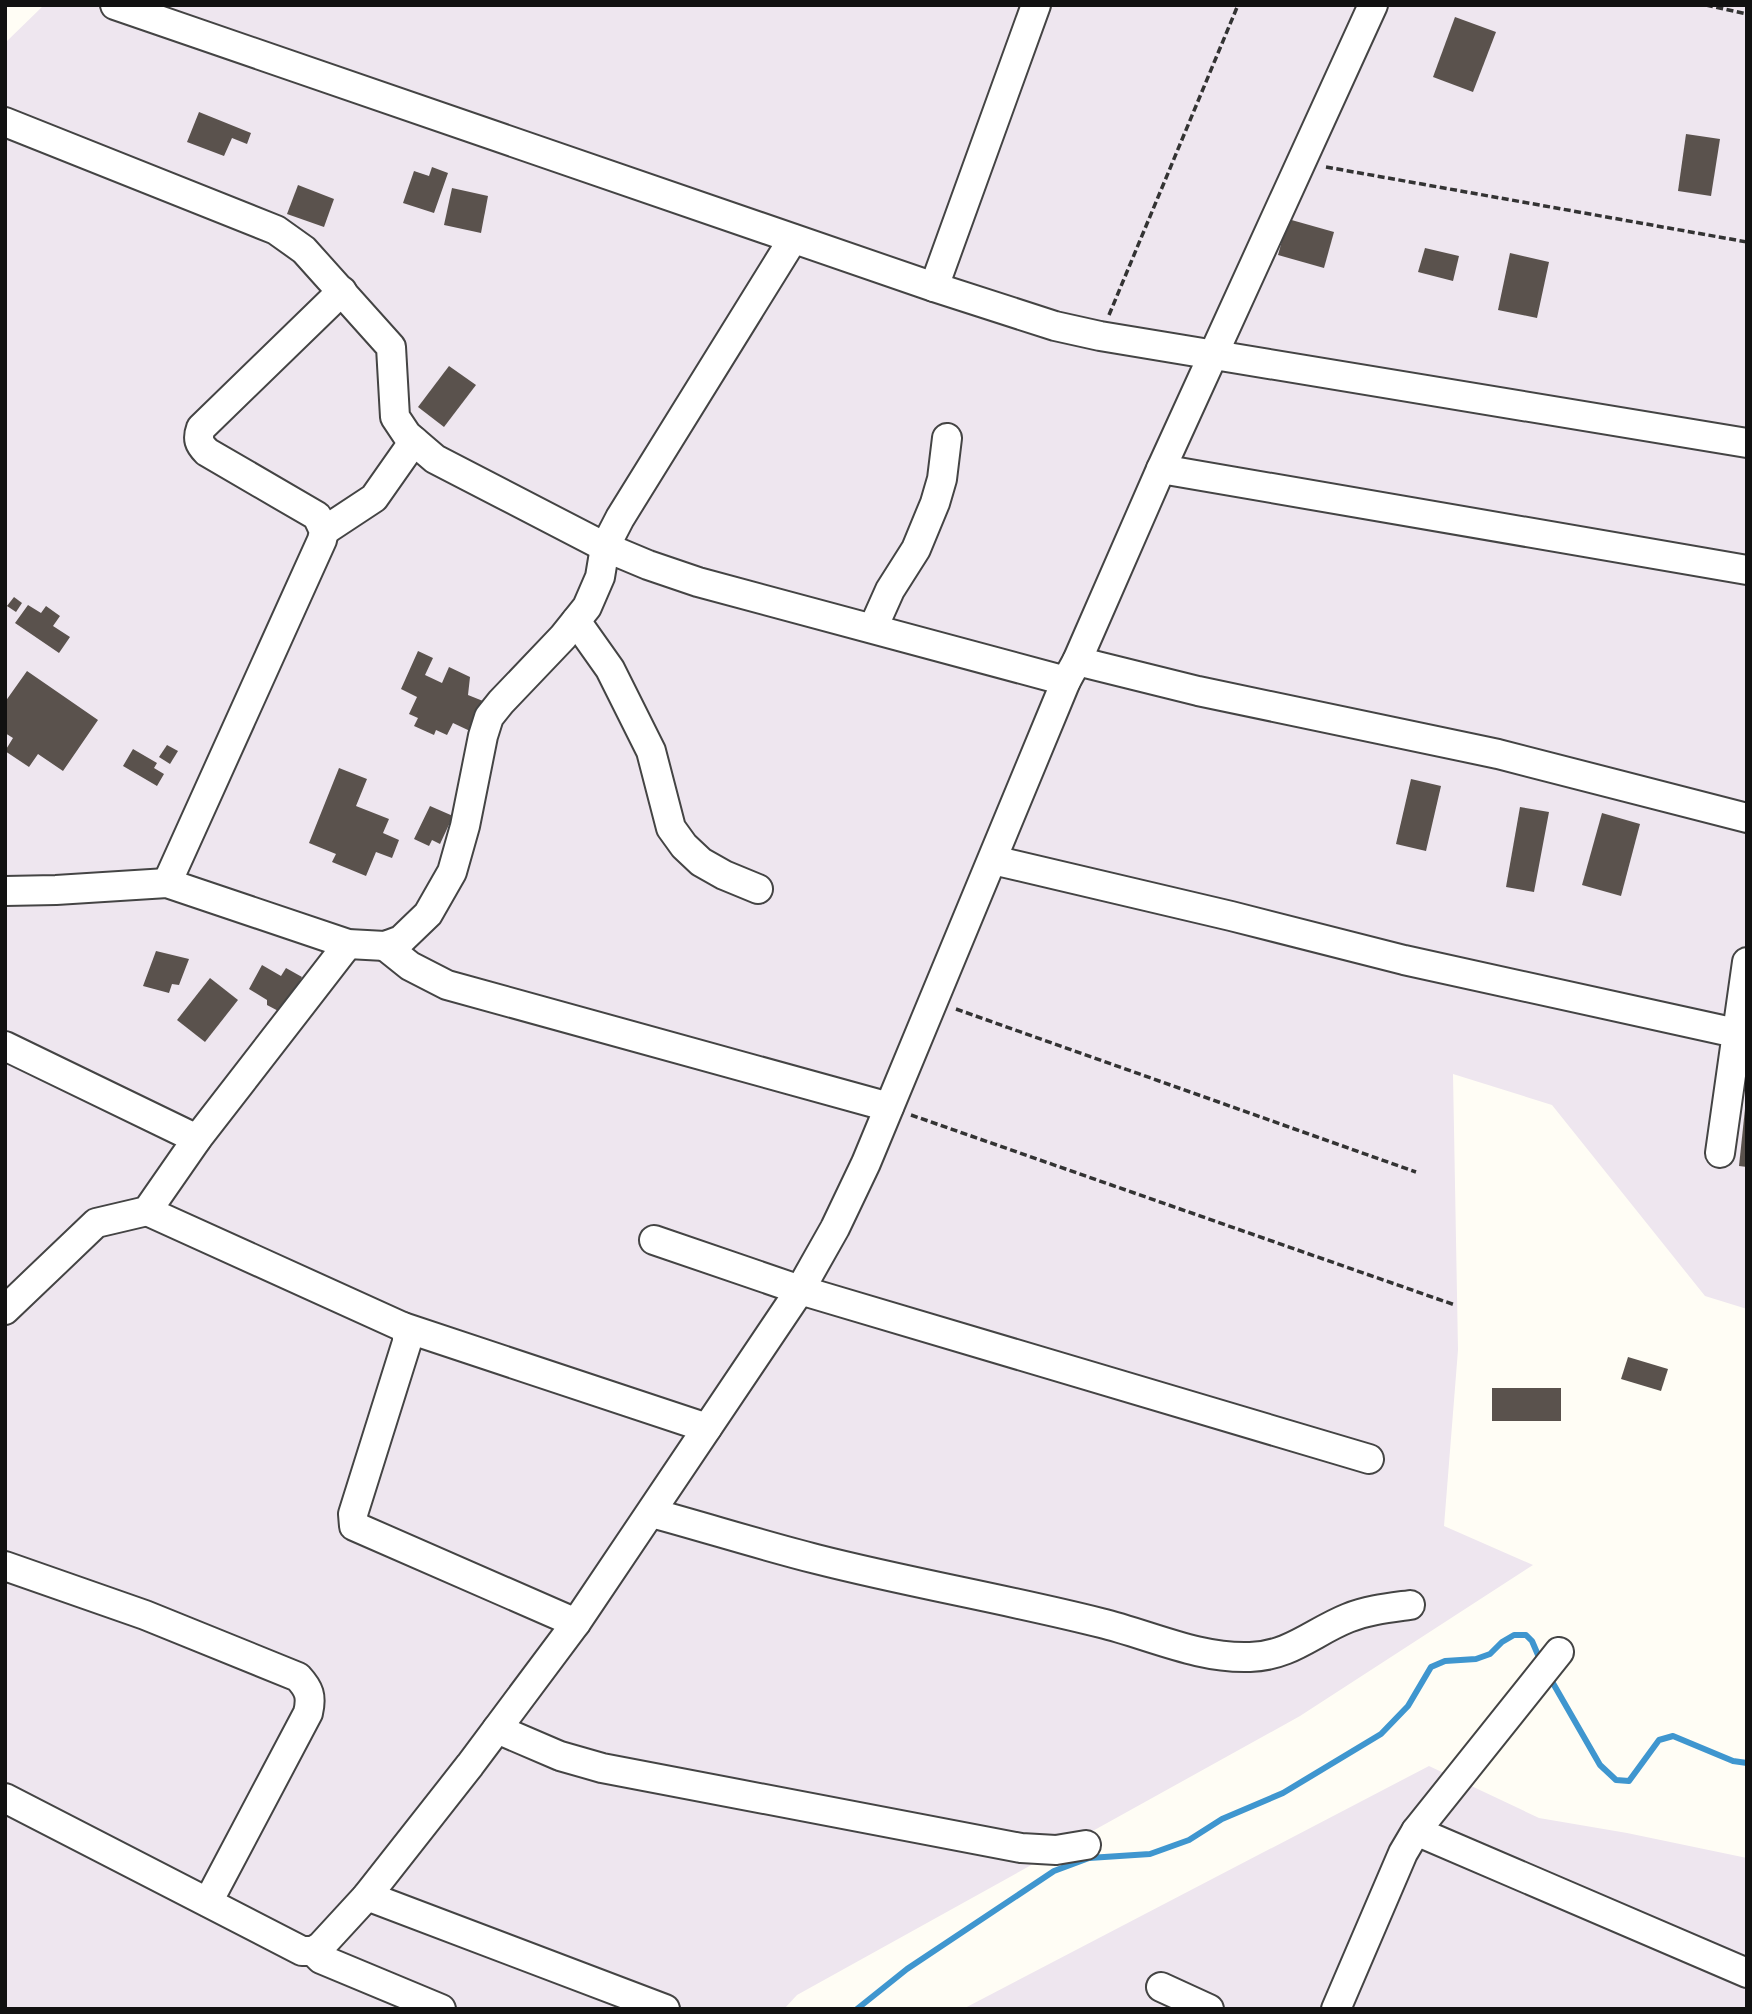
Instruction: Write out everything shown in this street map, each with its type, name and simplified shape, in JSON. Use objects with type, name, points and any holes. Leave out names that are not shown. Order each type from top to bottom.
[{"type":"street","points":[[115,5],[933,287],[1055,326],[1100,336],[1747,443]]},
{"type":"street","points":[[933,287],[1036,5]]},
{"type":"street","points":[[5,1798],[302,1951],[313,1951],[321,1946],[367,1896],[497,1729],[576,1623],[652,1513],[800,1290],[835,1228],[934,1002],[1072,671],[1373,5]]},
{"type":"street","points":[[5,121],[276,230],[304,250],[391,347],[394,357],[395,417],[400,427],[414,441],[435,459],[605,547],[648,565],[698,582],[873,628],[1072,671],[1198,691],[1498,754],[1747,818]]},
{"type":"street","points":[[5,891],[167,883],[348,944],[384,946],[401,940],[428,914],[452,872],[489,717],[587,607],[600,577],[605,547],[620,518],[793,239]]},
{"type":"street","points":[[324,531],[317,516],[207,452],[200,445],[199,435],[201,428],[342,291]]},
{"type":"street","points":[[873,628],[890,590],[916,549],[935,503],[943,479],[947,438]]},
{"type":"street","points":[[167,883],[317,552],[324,531],[374,498],[414,441]]},
{"type":"street","points":[[1161,469],[1747,570]]},
{"type":"street","points":[[576,621],[610,669],[651,751],[671,828],[684,846],[701,862],[758,889]]},
{"type":"street","points":[[993,860],[1404,960],[1736,1033]]},
{"type":"street","points":[[147,1211],[197,1139],[348,944]]},
{"type":"street","points":[[384,946],[410,967],[447,985],[889,1107]]},
{"type":"street","points":[[1720,1153],[1747,962]]},
{"type":"street","points":[[5,1046],[197,1139]]},
{"type":"street","points":[[5,1310],[96,1223],[147,1211],[403,1327],[708,1428]]},
{"type":"street","points":[[654,1240],[800,1290],[1369,1459]]},
{"type":"street","points":[[403,1327],[407,1342],[353,1514],[354,1526],[576,1623]]},
{"type":"street","points":[[652,1513],[816,1559],[1104,1623],[1187,1648],[1218,1654],[1248,1657],[1270,1655],[1292,1648],[1348,1618],[1375,1609],[1410,1605]]},
{"type":"street","points":[[5,1566],[145,1615],[298,1677],[307,1686],[311,1700],[308,1713],[208,1902]]},
{"type":"street","points":[[1336,2009],[1403,1853],[1416,1831],[1559,1652]]},
{"type":"street","points":[[497,1729],[560,1756],[602,1768],[1021,1848],[1056,1850],[1086,1845]]},
{"type":"street","points":[[1416,1831],[1747,1973]]},
{"type":"street","points":[[367,1896],[664,2009]]},
{"type":"street","points":[[313,1951],[321,1959],[411,2003],[441,2009]]},
{"type":"street","points":[[1161,1987],[1209,2009]]},
{"type":"path","points":[[1100,336],[1238,5]]},
{"type":"path","points":[[1706,5],[1747,14]]},
{"type":"path","points":[[1300,163],[1747,242]]},
{"type":"path","points":[[934,1002],[1416,1172]]},
{"type":"path","points":[[889,1107],[1455,1305]]},
{"type":"shaded area","points":[[44,5],[1747,5],[1747,1309],[1705,1296],[1552,1105],[1453,1074],[1458,1350],[1444,1526],[1533,1565],[1300,1716],[797,1995],[784,2009],[5,2009],[5,43]]},
{"type":"shaded area","points":[[1429,1766],[1539,1818],[1747,1858],[1747,2009],[963,2009]]},
{"type":"building","points":[[1455,17],[1496,32],[1473,92],[1433,77]]},
{"type":"building","points":[[199,112],[251,133],[247,144],[232,138],[224,156],[187,142]]},
{"type":"building","points":[[1686,134],[1720,139],[1711,196],[1678,191]]},
{"type":"building","points":[[432,167],[448,173],[434,213],[403,203],[414,171],[429,176]]},
{"type":"building","points":[[298,185],[334,199],[324,227],[287,214]]},
{"type":"building","points":[[452,188],[488,196],[481,233],[444,225]]},
{"type":"building","points":[[1288,219],[1334,232],[1324,268],[1278,255]]},
{"type":"building","points":[[1425,248],[1459,256],[1453,281],[1418,272]]},
{"type":"building","points":[[1510,253],[1549,262],[1537,318],[1498,310]]},
{"type":"building","points":[[449,366],[476,385],[444,427],[418,407]]},
{"type":"building","points":[[14,597],[22,603],[16,612],[7,606]]},
{"type":"building","points":[[28,605],[41,613],[46,606],[60,616],[53,626],[70,637],[59,653],[15,623]]},
{"type":"building","points":[[418,651],[433,658],[425,675],[442,683],[449,667],[470,677],[468,695],[483,701],[470,731],[453,723],[447,735],[436,730],[434,735],[414,726],[418,718],[409,714],[417,697],[401,689]]},
{"type":"building","points":[[27,671],[98,720],[63,771],[38,754],[29,767],[5,751],[13,738],[5,733],[5,702]]},
{"type":"building","points":[[167,745],[178,751],[170,764],[159,757]]},
{"type":"building","points":[[133,749],[157,763],[154,768],[164,774],[157,786],[123,766]]},
{"type":"building","points":[[339,768],[367,779],[356,806],[389,819],[383,833],[399,840],[392,858],[376,852],[366,876],[332,862],[336,854],[309,843]]},
{"type":"building","points":[[1411,779],[1441,786],[1426,851],[1396,844]]},
{"type":"building","points":[[430,806],[453,816],[440,844],[432,840],[429,846],[414,839]]},
{"type":"building","points":[[1520,807],[1549,812],[1534,892],[1506,887]]},
{"type":"building","points":[[1602,813],[1640,824],[1621,896],[1582,885]]},
{"type":"building","points":[[156,951],[189,959],[179,985],[172,984],[169,993],[143,986]]},
{"type":"building","points":[[262,965],[281,976],[286,968],[302,977],[295,989],[308,1004],[284,1014],[267,1005],[267,1000],[249,989]]},
{"type":"building","points":[[210,978],[238,1000],[205,1042],[177,1020]]},
{"type":"building","points":[[1745,1109],[1747,1110],[1747,1167],[1739,1166]]},
{"type":"building","points":[[1628,1357],[1668,1369],[1661,1391],[1621,1379]]},
{"type":"building","points":[[1492,1388],[1561,1388],[1561,1421],[1492,1421]]},
{"type":"waterway","points":[[857,2009],[907,1969],[1054,1871],[1089,1858],[1150,1854],[1189,1840],[1222,1819],[1283,1793],[1381,1734],[1408,1706],[1431,1667],[1445,1661],[1476,1659],[1490,1654],[1514,1635],[1526,1635],[1532,1641],[1541,1662]]},
{"type":"waterway","points":[[1550,1678],[1600,1765],[1616,1780],[1629,1781],[1659,1740],[1673,1736],[1733,1761],[1747,1763]]}]
